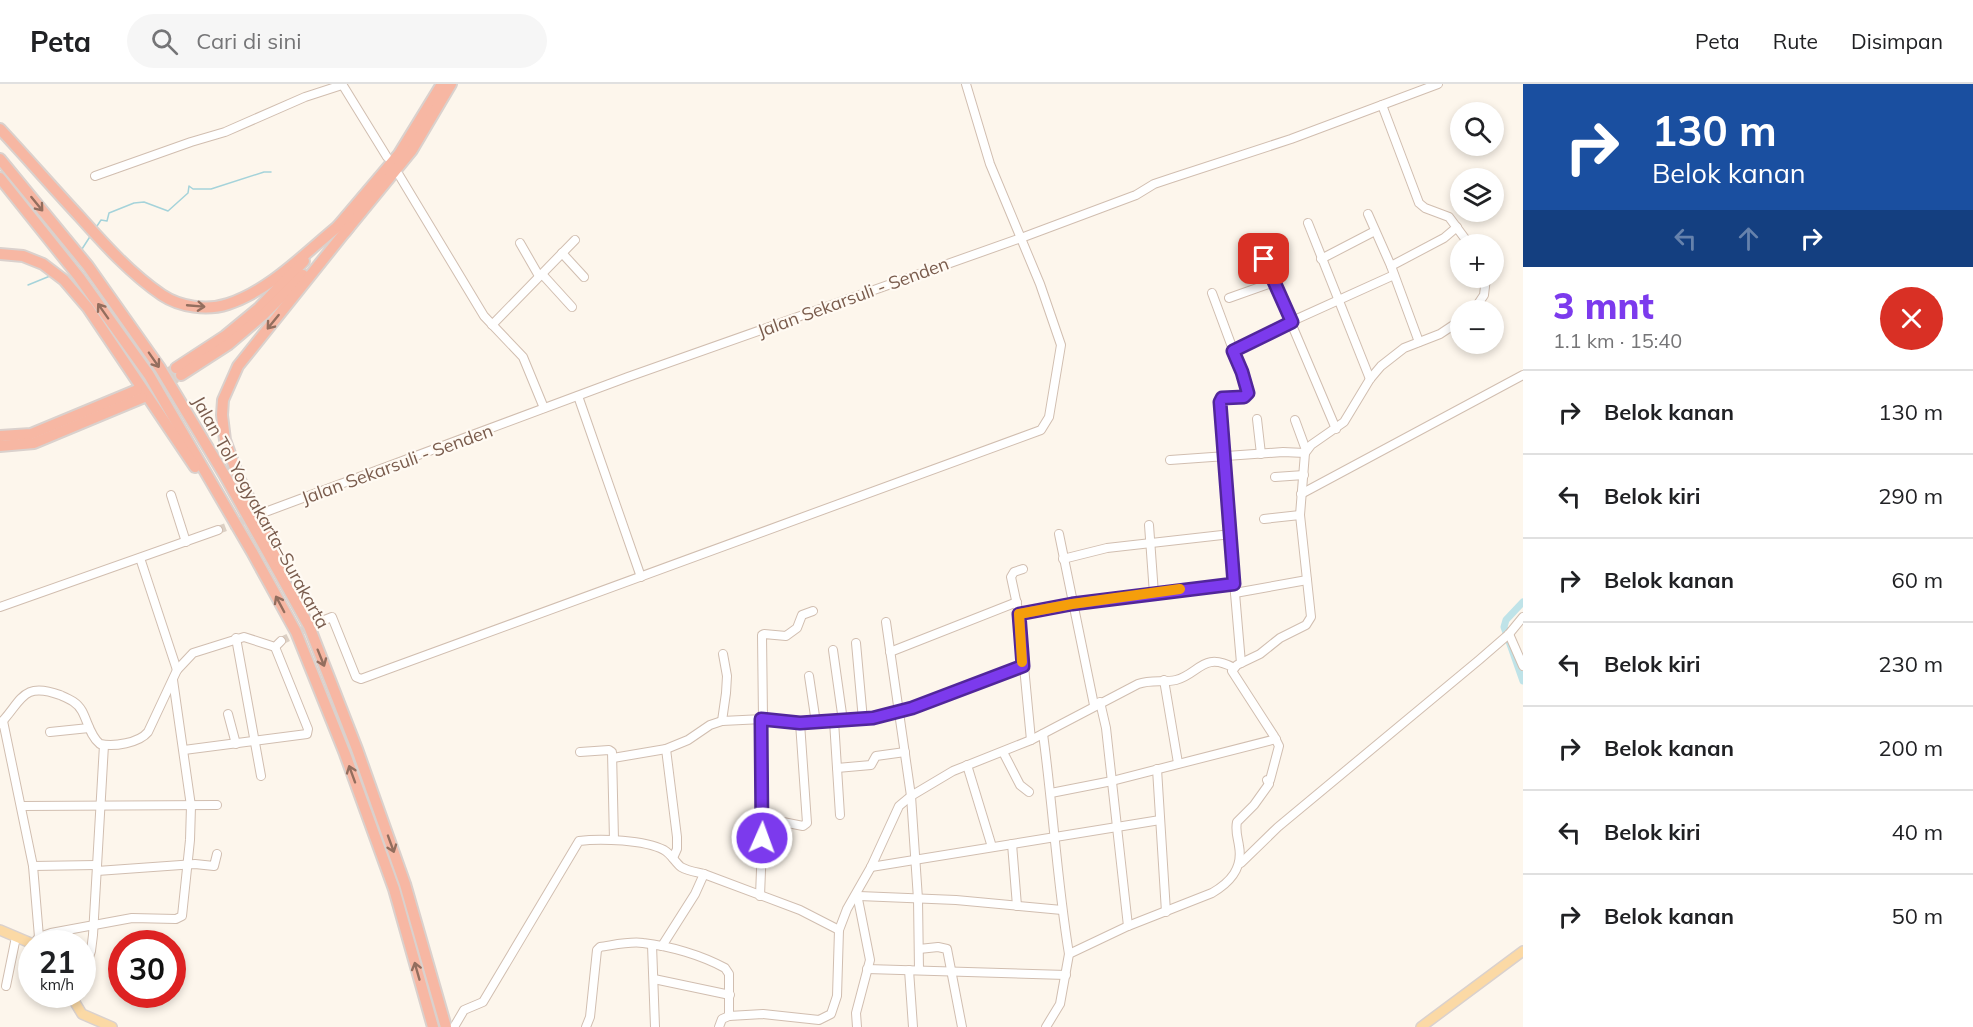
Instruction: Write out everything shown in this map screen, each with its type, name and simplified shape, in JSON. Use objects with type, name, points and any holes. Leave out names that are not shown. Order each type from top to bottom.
[{"type":"highway","points":[[309,626],[238,476],[225,440],[222,415],[229,384],[238,366],[399,153],[442,84]]},
{"type":"highway","points":[[179,372],[259,308],[345,225],[412,150],[452,84]]},
{"type":"highway","points":[[0,129],[114,254],[163,296],[181,304],[201,308],[225,306],[244,298],[261,289],[345,225]]},
{"type":"highway","name":"Jalan Tol Yogyakarta–Surakarta","points":[[0,159],[88,266],[160,368],[225,476],[309,626],[372,789],[405,884],[446,1027]]},
{"type":"highway","name":"Jalan Tol Yogyakarta–Surakarta","points":[[0,178],[80,277],[149,375],[296,632],[345,754],[394,889],[433,1027]]},
{"type":"highway","points":[[0,254],[22,256],[43,264],[72,289],[139,381],[252,552]]},
{"type":"highway","points":[[0,436],[32,434],[140,394],[34,443],[0,446]]},
{"type":"main road","points":[[0,930],[16,937]]},
{"type":"main road","points":[[1421,1027],[1523,951]]},
{"type":"main road","points":[[80,1008],[87,1017],[112,1027]]},
{"type":"street","points":[[322,621],[332,617],[356,677],[361,679],[1029,436],[1045,427],[1053,400],[1061,345],[1021,238],[990,164],[966,84]]},
{"type":"street","name":"Jalan Sekarsuli - Senden","points":[[268,511],[544,408],[1021,238],[1136,195],[1163,181],[1291,139],[1438,84]]},
{"type":"street","points":[[95,176],[225,132],[305,97],[342,85],[387,157]]},
{"type":"street","points":[[1382,105],[1419,202],[1425,208],[1444,214],[1462,234]]},
{"type":"street","points":[[399,175],[463,283],[492,325],[523,357],[544,408]]},
{"type":"street","points":[[1368,214],[1391,266],[1419,342]]},
{"type":"street","points":[[1308,223],[1370,379]]},
{"type":"street","points":[[1391,266],[1444,238],[1457,227]]},
{"type":"street","points":[[1321,259],[1375,231]]},
{"type":"street","points":[[492,325],[575,240]]},
{"type":"street","points":[[520,243],[541,275],[572,307]]},
{"type":"street","points":[[562,253],[584,277]]},
{"type":"street","points":[[1264,259],[1336,429]]},
{"type":"street","points":[[1233,351],[1394,275]]},
{"type":"street","points":[[1229,298],[1274,282]]},
{"type":"street","points":[[1212,293],[1248,393],[1244,397],[1222,398],[1220,402],[1231,534],[1238,665]]},
{"type":"street","points":[[1170,460],[1306,451],[1347,418],[1370,379],[1398,351],[1440,334],[1450,327]]},
{"type":"street","points":[[1301,494],[1523,375]]},
{"type":"street","points":[[578,396],[641,577]]},
{"type":"street","points":[[1257,419],[1261,454]]},
{"type":"street","points":[[1241,863],[1237,822],[1254,805],[1269,783],[1267,780],[1270,780],[1278,751],[1276,739],[1232,672],[1238,665],[1260,654],[1280,638],[1308,622],[1312,611],[1300,515],[1306,451],[1295,420]]},
{"type":"street","points":[[1275,477],[1304,476]]},
{"type":"street","points":[[171,495],[186,542]]},
{"type":"street","points":[[1263,519],[1300,515]]},
{"type":"street","points":[[1149,525],[1154,594]]},
{"type":"street","points":[[0,607],[218,530]]},
{"type":"street","points":[[1059,534],[1072,604],[1097,703],[1106,728],[1128,926]]},
{"type":"street","points":[[1063,559],[1107,548],[1231,534]]},
{"type":"street","points":[[140,558],[177,670]]},
{"type":"street","points":[[1023,569],[1015,572],[1011,577],[1019,614],[1031,740]]},
{"type":"street","points":[[1235,593],[1307,580]]},
{"type":"street","points":[[1019,614],[1072,604],[1234,584]]},
{"type":"street","points":[[890,652],[1017,602]]},
{"type":"street","points":[[760,896],[763,818],[762,634],[786,636],[797,628],[802,615],[813,612]]},
{"type":"street","points":[[1069,954],[1128,926],[1217,890],[1278,827],[1408,721],[1509,634],[1523,617]]},
{"type":"street","points":[[886,621],[911,796],[918,899],[919,970]]},
{"type":"street","points":[[1509,634],[1523,666]]},
{"type":"street","points":[[35,930],[33,866],[22,806],[2,722],[19,699],[37,690],[74,702],[82,711],[97,742],[104,745],[133,740],[145,735],[177,670],[193,653],[236,638],[249,637],[275,647],[308,729],[307,734],[184,750]]},
{"type":"street","points":[[236,638],[261,776]]},
{"type":"street","points":[[275,647],[281,640]]},
{"type":"street","points":[[856,643],[863,720]]},
{"type":"street","points":[[833,650],[843,721]]},
{"type":"street","points":[[722,722],[726,693],[723,654]]},
{"type":"street","points":[[718,1027],[720,1021],[729,1016],[763,1014],[814,1020],[827,1018],[834,1009],[837,996],[839,930],[895,813],[911,796],[953,771],[1031,740],[1097,703],[1138,684],[1180,679],[1205,663],[1238,665]]},
{"type":"street","points":[[613,758],[666,749],[688,740],[710,725],[722,722],[762,719],[816,723],[863,720],[899,712],[1023,666]]},
{"type":"street","points":[[809,676],[816,723]]},
{"type":"street","points":[[81,930],[132,918],[179,918],[188,865],[191,806],[173,680]]},
{"type":"street","points":[[1164,680],[1178,763]]},
{"type":"street","points":[[228,714],[236,744]]},
{"type":"street","points":[[834,721],[840,814]]},
{"type":"street","points":[[763,818],[803,826],[807,823],[800,723]]},
{"type":"street","points":[[50,732],[89,728]]},
{"type":"street","points":[[1043,734],[1069,954],[1059,1008],[1046,1027]]},
{"type":"street","points":[[1051,793],[1112,781],[1276,739]]},
{"type":"street","points":[[93,930],[104,745]]},
{"type":"street","points":[[666,749],[677,841],[673,858]]},
{"type":"street","points":[[580,752],[609,750],[612,752],[614,840]]},
{"type":"street","points":[[837,768],[871,765],[876,756],[905,752]]},
{"type":"street","points":[[1003,752],[1020,784],[1029,792]]},
{"type":"street","points":[[967,765],[992,847]]},
{"type":"street","points":[[1157,769],[1166,912]]},
{"type":"street","points":[[22,806],[217,805]]},
{"type":"street","points":[[871,867],[1160,820]]},
{"type":"street","points":[[454,1027],[463,1011],[483,1002],[579,841],[614,840],[653,846],[665,851],[681,867],[800,910],[839,930]]},
{"type":"street","points":[[1012,844],[1017,906]]},
{"type":"street","points":[[33,866],[97,868],[214,866],[217,854]]},
{"type":"street","points":[[662,946],[695,894],[704,874]]},
{"type":"street","points":[[857,895],[956,900],[1062,910]]},
{"type":"street","points":[[857,895],[869,955],[856,1013],[857,1027]]},
{"type":"street","points":[[6,986],[16,937]]},
{"type":"street","points":[[586,1027],[590,1017],[598,948],[632,943],[662,946],[725,968],[729,974],[729,1016]]},
{"type":"street","points":[[652,945],[655,1027]]},
{"type":"street","points":[[919,949],[946,948],[962,1027]]},
{"type":"street","points":[[867,969],[1066,975]]},
{"type":"street","points":[[909,970],[913,1027]]},
{"type":"street","points":[[654,979],[730,995]]},
{"type":"waterway","points":[[97,226],[101,220],[107,221],[109,213],[134,203],[144,202],[168,211],[188,193],[189,186],[193,189],[211,189],[264,172],[271,172]]},
{"type":"waterway","points":[[82,249],[91,235]]},
{"type":"waterway","points":[[28,285],[50,276]]},
{"type":"waterway","points":[[1523,602],[1506,620],[1504,627],[1523,681]]},
{"type":"tunnel","points":[[137,390],[176,368]]},
{"type":"tunnel","points":[[142,398],[181,375]]},
{"type":"tunnel","points":[[218,530],[268,511]]},
{"type":"tunnel","points":[[281,641],[322,621]]},
{"type":"slow traffic","points":[[1022,662],[1019,614],[1180,589]]},
{"type":"route","points":[[762,838],[761,719],[816,723],[873,718],[899,712],[1023,666],[1019,614],[1072,604],[1234,584],[1220,400],[1244,397],[1248,393],[1233,351],[1292,322],[1264,259]]}]
